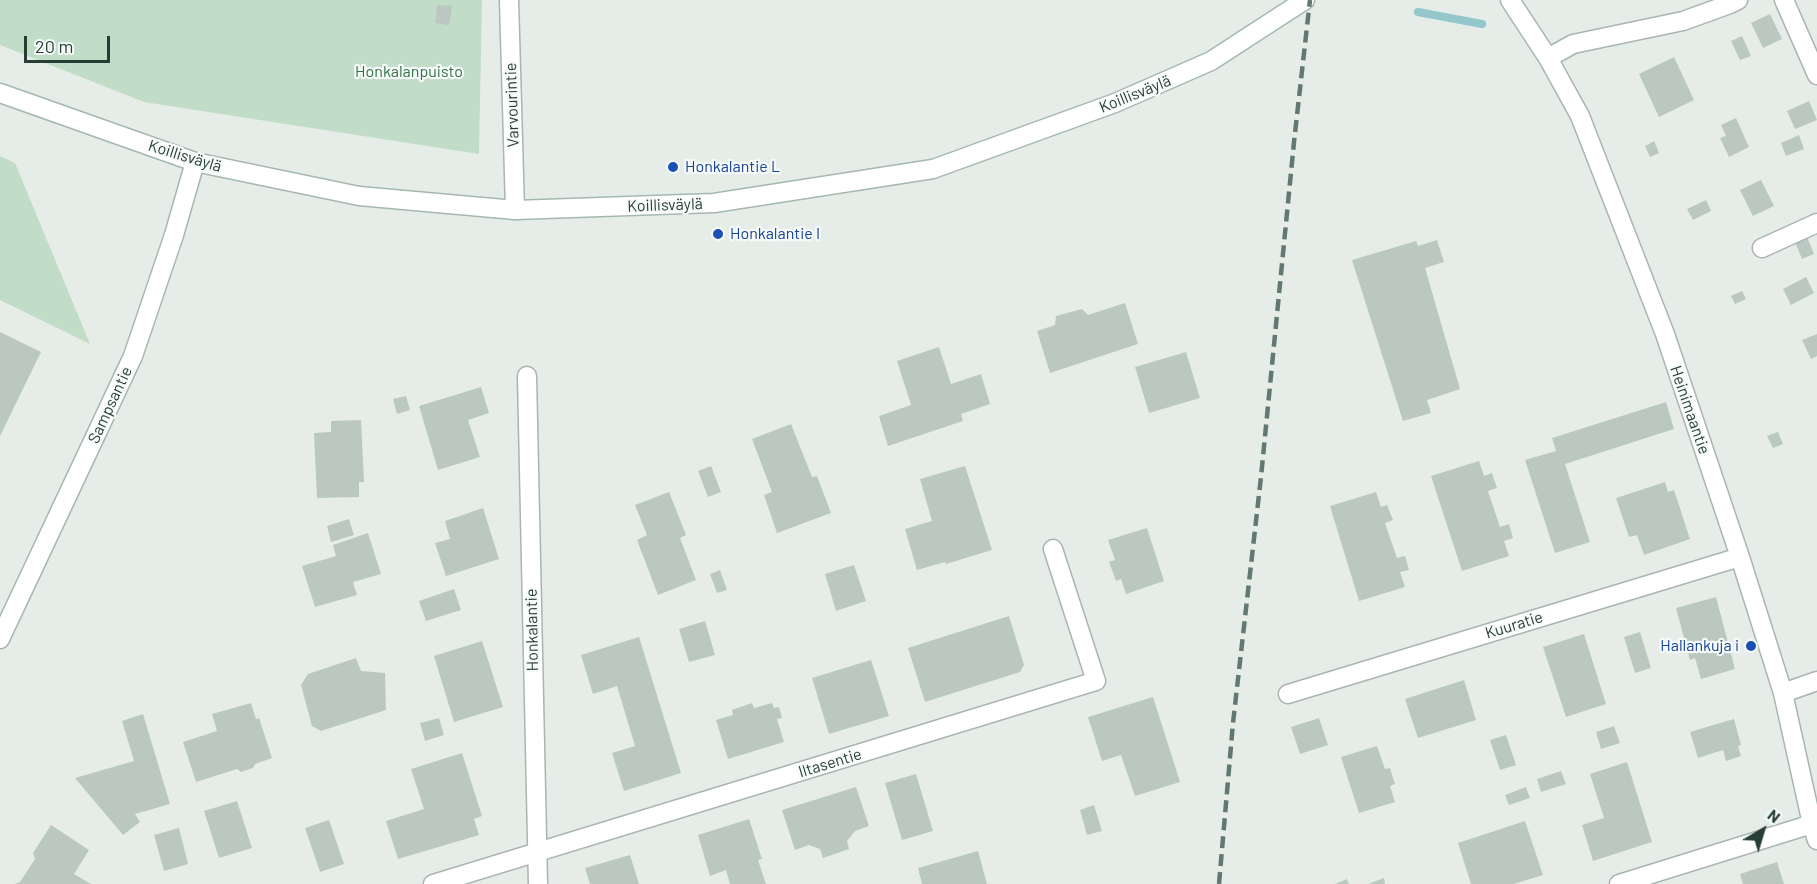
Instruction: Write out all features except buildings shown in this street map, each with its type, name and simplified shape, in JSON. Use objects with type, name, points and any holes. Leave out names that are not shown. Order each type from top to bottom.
[{"type":"street","name":"Varvourintie","points":[[509,0],[515,210]]},
{"type":"street","name":"Koillisväylä","points":[[0,93],[195,162],[359,196],[515,210],[714,203],[933,169],[1115,103],[1211,61],[1305,0]]},
{"type":"street","name":"Heinimaantie","points":[[1510,0],[1548,58],[1580,116],[1665,334],[1783,693],[1814,832]]},
{"type":"street","points":[[1548,58],[1573,44],[1683,21],[1738,0]]},
{"type":"street","points":[[1784,0],[1817,75]]},
{"type":"street","name":"Sampsantie","points":[[0,639],[133,356],[174,235],[195,162]]},
{"type":"street","points":[[1762,248],[1817,223]]},
{"type":"street","name":"Honkalantie","points":[[526,376],[538,884]]},
{"type":"street","name":"Iltasentie","points":[[433,884],[1096,681],[1053,549]]},
{"type":"street","name":"Kuuratie","points":[[1287,694],[1740,557]]},
{"type":"street","points":[[1783,693],[1817,681]]},
{"type":"street","points":[[1619,884],[1814,832]]},
{"type":"green space","name":"Honkalanpuisto","points":[[0,0],[482,0],[479,154],[144,102],[0,45]]},
{"type":"green space","points":[[0,156],[15,163],[90,344],[0,300]]},
{"type":"waterway","points":[[1418,12],[1482,24]]},
{"type":"railway","points":[[1219,884],[1233,723],[1310,0]]},
{"type":"place","name":"Honkalantie L","points":[[673,167]]},
{"type":"place","name":"Honkalantie I","points":[[718,234]]},
{"type":"place","name":"Hallankuja i","points":[[1751,646]]}]
